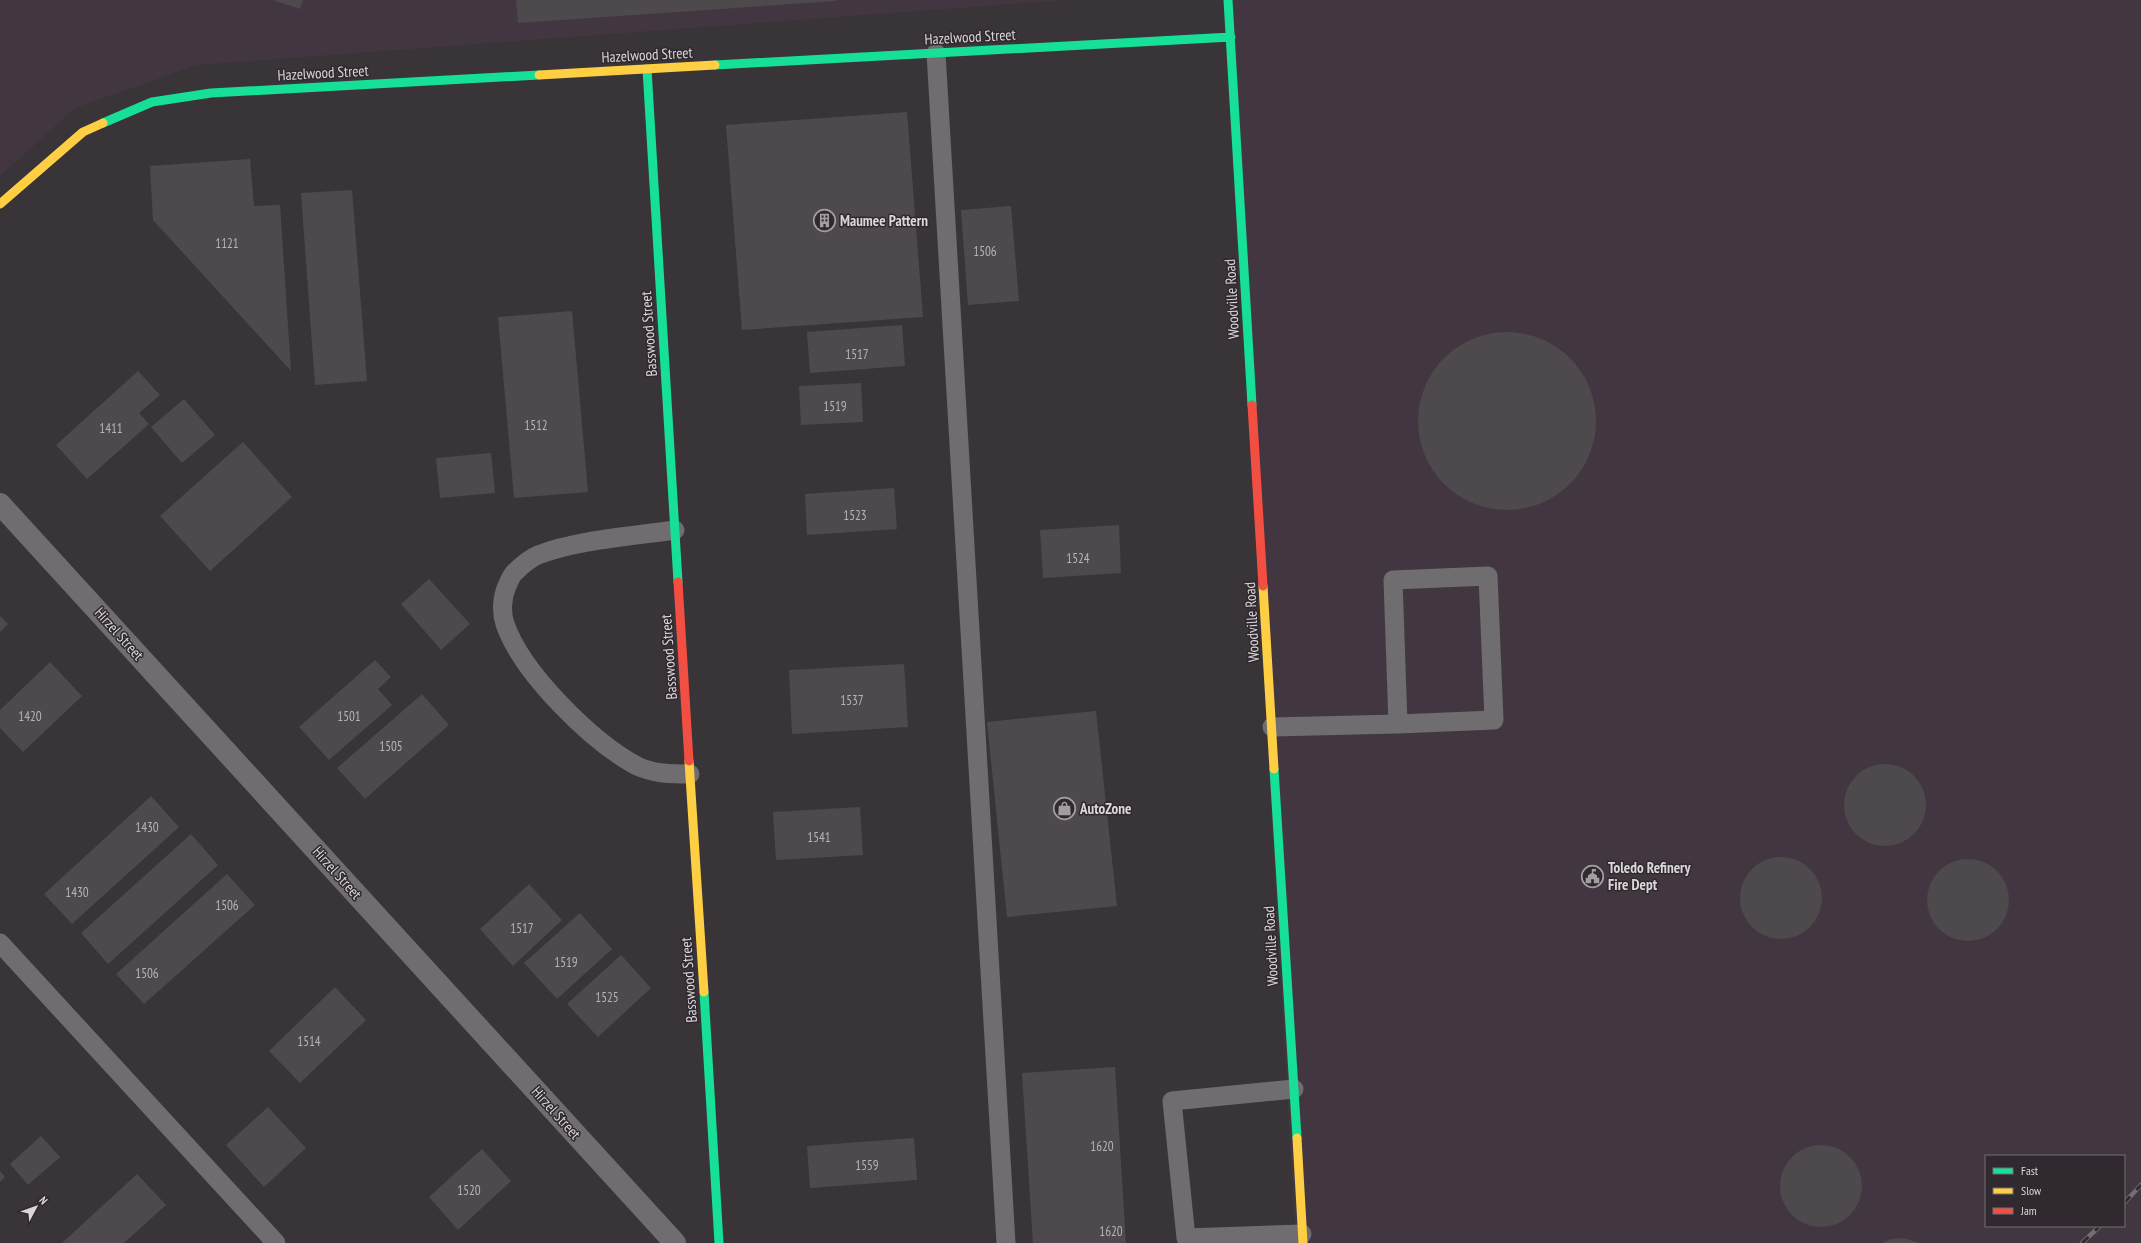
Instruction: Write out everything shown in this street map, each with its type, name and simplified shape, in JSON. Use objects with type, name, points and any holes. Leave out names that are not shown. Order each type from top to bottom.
[{"type":"street","name":"Woodville Road","points":[[1228,0],[1302,1238]]},
{"type":"street","name":"Hazelwood Street","points":[[0,204],[73,138],[83,132],[152,102],[211,93],[1231,37]]},
{"type":"street","name":"Basswood Street","points":[[646,69],[719,1243]]},
{"type":"street","name":"Hirzel Street","points":[[0,504],[675,1243]]},
{"type":"lane","points":[[936,53],[1006,1243]]},
{"type":"lane","points":[[675,530],[569,546],[537,555],[513,574],[503,597],[505,623],[516,648],[536,675],[566,710],[603,744],[638,766],[662,774],[690,774]]},
{"type":"lane","points":[[1272,727],[1398,724],[1494,720],[1488,576],[1393,580],[1398,724]]},
{"type":"lane","points":[[0,943],[276,1243]]},
{"type":"lane","points":[[1294,1089],[1172,1101],[1186,1238],[1302,1238]]},
{"type":"shaded area","points":[[0,0],[1065,0],[198,65],[75,108],[0,176]]},
{"type":"shaded area","points":[[1225,0],[2141,0],[2141,1243],[1296,1243]]},
{"type":"building","points":[[273,0],[303,0],[300,9]]},
{"type":"building","points":[[516,0],[835,0],[836,1],[518,23]]},
{"type":"building","name":"Maumee Pattern","points":[[907,112],[923,317],[742,330],[726,125]]},
{"type":"building","points":[[250,159],[254,206],[280,205],[291,371],[153,220],[150,166]]},
{"type":"building","points":[[352,190],[367,381],[315,385],[301,193]]},
{"type":"building","points":[[1011,206],[1019,301],[968,305],[961,210]]},
{"type":"building","points":[[572,311],[588,492],[514,498],[498,317]]},
{"type":"building","points":[[902,325],[905,366],[810,373],[807,332]]},
{"type":"building","points":[[1498,332],[1516,332],[1533,335],[1549,342],[1564,352],[1576,364],[1586,379],[1593,395],[1596,421],[1595,438],[1590,455],[1576,478],[1564,490],[1549,500],[1533,507],[1516,510],[1498,510],[1481,507],[1465,500],[1450,490],[1438,478],[1428,463],[1421,447],[1418,430],[1418,412],[1421,395],[1428,379],[1438,364],[1450,352],[1465,342],[1481,335]]},
{"type":"building","points":[[138,371],[160,395],[139,413],[149,424],[87,479],[56,445]]},
{"type":"building","points":[[861,383],[863,422],[801,425],[799,386]]},
{"type":"building","points":[[184,399],[215,435],[182,463],[151,427]]},
{"type":"building","points":[[243,442],[292,497],[210,571],[160,516]]},
{"type":"building","points":[[491,453],[495,493],[440,498],[436,458]]},
{"type":"building","points":[[894,488],[897,529],[807,535],[805,494]]},
{"type":"building","points":[[1119,525],[1121,573],[1043,578],[1040,530]]},
{"type":"building","points":[[429,579],[470,624],[441,650],[401,604]]},
{"type":"building","points":[[0,616],[8,624],[0,632]]},
{"type":"building","points":[[375,660],[391,677],[378,689],[392,705],[329,760],[299,727]]},
{"type":"building","points":[[50,662],[82,696],[23,752],[0,728],[0,710]]},
{"type":"building","points":[[904,664],[908,727],[792,734],[789,670]]},
{"type":"building","points":[[422,694],[449,725],[365,799],[337,768]]},
{"type":"building","points":[[1096,711],[1117,906],[1007,917],[987,722]]},
{"type":"building","points":[[1885,764],[1901,767],[1914,776],[1923,789],[1926,805],[1923,821],[1914,834],[1901,843],[1885,846],[1869,843],[1856,834],[1847,821],[1844,805],[1847,789],[1856,776],[1869,767]]},
{"type":"building","points":[[151,796],[179,827],[72,924],[44,894]]},
{"type":"building","points":[[860,807],[863,855],[776,860],[773,812]]},
{"type":"building","points":[[191,834],[218,865],[108,964],[81,933]]},
{"type":"building","points":[[1781,857],[1797,860],[1810,869],[1819,882],[1822,898],[1819,914],[1810,927],[1797,936],[1781,939],[1765,936],[1752,927],[1743,914],[1740,898],[1743,882],[1752,869],[1765,860]]},
{"type":"building","points":[[1968,859],[1984,862],[1997,871],[2006,884],[2009,900],[2006,916],[1997,929],[1984,938],[1968,941],[1952,938],[1939,929],[1930,916],[1927,900],[1930,884],[1939,871],[1952,862]]},
{"type":"building","points":[[227,874],[255,905],[144,1004],[116,974]]},
{"type":"building","points":[[529,884],[562,920],[513,966],[480,929]]},
{"type":"building","points":[[580,913],[612,949],[557,999],[524,963]]},
{"type":"building","points":[[621,955],[651,988],[598,1037],[567,1004]]},
{"type":"building","points":[[335,987],[366,1020],[300,1083],[269,1051]]},
{"type":"building","points":[[1115,1067],[1126,1243],[1033,1243],[1022,1073]]},
{"type":"building","points":[[268,1107],[306,1148],[264,1187],[226,1145]]},
{"type":"building","points":[[41,1136],[60,1157],[28,1185],[10,1164]]},
{"type":"building","points":[[914,1138],[917,1180],[810,1188],[807,1146]]},
{"type":"building","points":[[1821,1145],[1837,1148],[1850,1157],[1859,1170],[1862,1186],[1859,1202],[1850,1215],[1837,1224],[1821,1227],[1805,1224],[1792,1215],[1783,1202],[1780,1186],[1783,1170],[1792,1157],[1805,1148]]},
{"type":"building","points":[[482,1149],[511,1181],[458,1230],[429,1197]]},
{"type":"building","points":[[0,1171],[5,1177],[0,1182]]},
{"type":"building","points":[[137,1174],[166,1205],[124,1243],[62,1243]]},
{"type":"building","points":[[1904,1238],[1920,1243],[1882,1243],[1891,1239]]},
{"type":"railway","points":[[2125,1202],[2141,1185]]},
{"type":"railway","points":[[2082,1243],[2099,1227]]},
{"type":"traffic: fast","points":[[1228,0],[1252,405]]},
{"type":"traffic: fast","points":[[715,65],[1231,37]]},
{"type":"traffic: fast","points":[[647,69],[678,582]]},
{"type":"traffic: fast","points":[[103,123],[152,102],[211,93],[539,75]]},
{"type":"traffic: fast","points":[[1274,769],[1297,1138]]},
{"type":"traffic: fast","points":[[704,992],[719,1243]]},
{"type":"traffic: slow","points":[[539,75],[715,65]]},
{"type":"traffic: slow","points":[[0,204],[83,132],[103,123]]},
{"type":"traffic: slow","points":[[1263,586],[1274,769]]},
{"type":"traffic: slow","points":[[689,761],[704,992]]},
{"type":"traffic: slow","points":[[1297,1138],[1303,1243]]},
{"type":"traffic: jam","points":[[1252,405],[1263,586]]},
{"type":"traffic: jam","points":[[678,582],[689,761]]},
{"type":"place","name":"Maumee Pattern","points":[[825,221]]},
{"type":"place","name":"AutoZone","points":[[1065,809]]},
{"type":"place","name":"Toledo Refinery Fire Dept","points":[[1592,877]]}]
